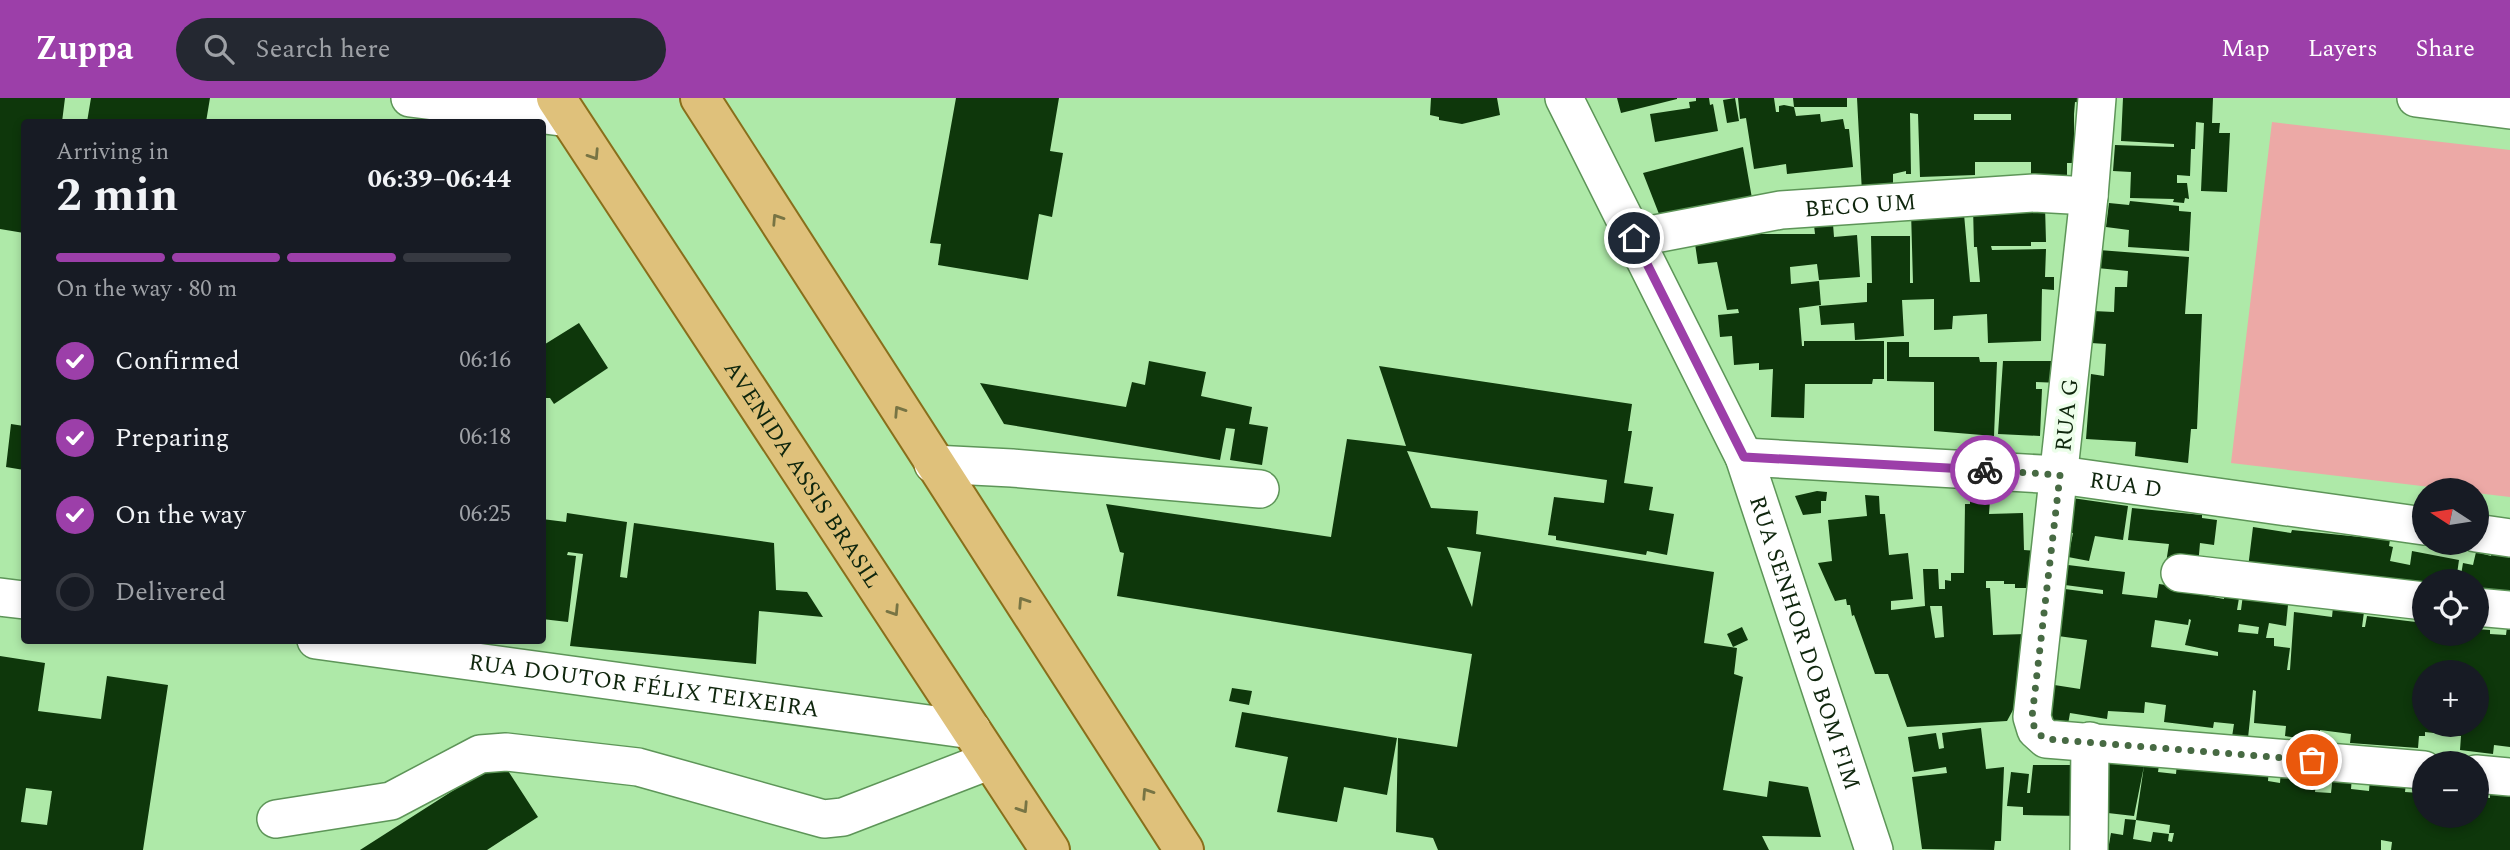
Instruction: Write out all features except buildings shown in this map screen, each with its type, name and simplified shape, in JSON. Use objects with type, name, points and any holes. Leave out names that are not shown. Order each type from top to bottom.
[{"type":"main road","points":[[699,98],[1184,850]]},
{"type":"main road","name":"AVENIDA ASSIS BRASIL","points":[[563,108],[1050,850]]},
{"type":"street","points":[[410,98],[563,108]]},
{"type":"street","name":"RUA SENHOR DO BOM FIM","points":[[1564,98],[1744,457],[1874,850]]},
{"type":"street","name":"RUA G","points":[[2090,741],[2046,739],[2036,730],[2032,717],[2060,475],[2097,98]]},
{"type":"street","points":[[2416,98],[2510,110]]},
{"type":"street","name":"BECO UM","points":[[1634,238],[1781,210],[2034,193],[2089,196]]},
{"type":"street","name":"RUA D","points":[[1744,457],[2060,475],[2412,524]]},
{"type":"street","points":[[933,464],[1260,489]]},
{"type":"street","points":[[2489,535],[2510,538]]},
{"type":"street","points":[[2180,573],[2412,600]]},
{"type":"street","points":[[0,597],[21,600]]},
{"type":"street","points":[[2489,608],[2510,610]]},
{"type":"street","name":"RUA DOUTOR FÉLIX TEIXEIRA","points":[[341,644],[982,745]]},
{"type":"street","points":[[2090,850],[2090,741],[2412,769]]},
{"type":"street","points":[[276,819],[391,801],[480,754],[506,752],[638,767],[824,819],[843,817],[982,745]]},
{"type":"street","points":[[2489,775],[2510,777]]},
{"type":"shaded area","points":[[2272,122],[2510,150],[2510,497],[2489,495],[2489,478],[2412,478],[2412,485],[2231,463]]},
{"type":"way so far","points":[[1985,470],[2060,475],[2032,717],[2040,736],[2046,739],[2312,760]]},
{"type":"route","points":[[1634,238],[1744,457],[1985,470]]}]
